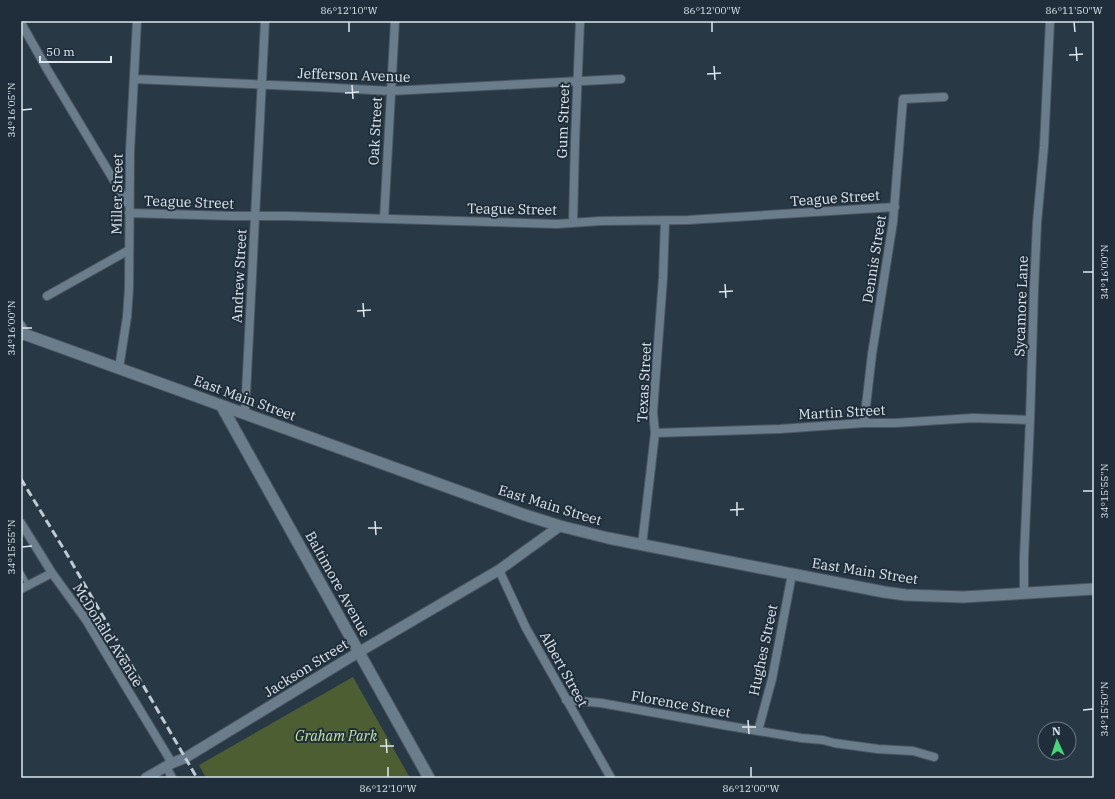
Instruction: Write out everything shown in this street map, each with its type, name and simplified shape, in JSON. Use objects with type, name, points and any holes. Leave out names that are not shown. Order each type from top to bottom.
[{"type":"main road","name":"East Main Street","points":[[23,331],[119,368],[522,514],[560,526],[642,545],[906,595],[962,597],[1094,589]]},
{"type":"main road","name":"Baltimore Avenue","points":[[221,405],[429,778]]},
{"type":"street","name":"Miller Street","points":[[119,368],[127,317],[129,250],[128,213],[137,21]]},
{"type":"street","name":"Andrew Street","points":[[245,413],[265,21]]},
{"type":"street","name":"Oak Street","points":[[384,219],[395,21]]},
{"type":"street","name":"Gum Street","points":[[573,223],[580,21]]},
{"type":"street","name":"Sycamore Lane","points":[[1024,593],[1024,558],[1037,223],[1044,146],[1050,21]]},
{"type":"street","points":[[22,28],[129,204]]},
{"type":"street","name":"Jefferson Avenue","points":[[134,79],[390,91],[578,80],[621,79]]},
{"type":"street","name":"Dennis Street","points":[[864,423],[872,354],[895,207],[903,99],[944,97]]},
{"type":"street","name":"Teague Street","points":[[128,213],[557,224],[688,220],[895,207]]},
{"type":"street","name":"Texas Street","points":[[642,545],[654,433],[653,412],[663,278],[665,221]]},
{"type":"street","points":[[47,296],[129,250]]},
{"type":"street","name":"Martin Street","points":[[654,433],[780,429],[864,423],[895,423],[973,418],[1030,420]]},
{"type":"street","name":"McDonald Avenue","points":[[21,523],[52,573],[86,620],[120,677],[169,764],[172,778]]},
{"type":"street","name":"Jackson Street","points":[[146,778],[169,764],[185,758],[359,652],[499,570],[560,526]]},
{"type":"street","name":"Albert Street","points":[[499,570],[516,608],[609,777]]},
{"type":"street","points":[[25,587],[52,573]]},
{"type":"street","name":"Hughes Street","points":[[758,730],[772,679],[792,574]]},
{"type":"street","name":"Florence Street","points":[[566,700],[601,703],[841,744],[878,749],[913,751],[934,757]]},
{"type":"lane","points":[[21,572],[25,587]]},
{"type":"green space","name":"Graham Park","points":[[353,677],[410,778],[206,778],[199,765]]},
{"type":"railway","points":[[21,479],[65,551],[197,778]]}]
